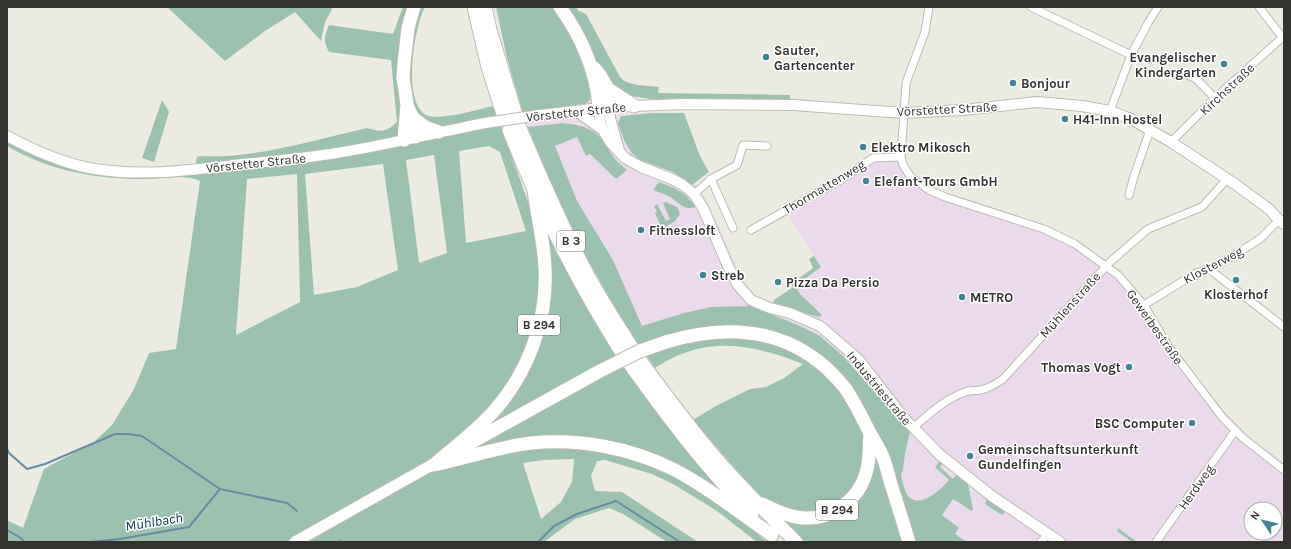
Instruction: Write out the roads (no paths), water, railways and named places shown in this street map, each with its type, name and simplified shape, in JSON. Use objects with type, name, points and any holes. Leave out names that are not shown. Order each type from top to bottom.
[{"type":"highway","points":[[410,139],[403,78],[408,28],[414,7]]},
{"type":"highway","points":[[466,7],[478,28]]},
{"type":"highway","points":[[474,7],[478,28],[509,113],[492,38],[488,11]]},
{"type":"highway","points":[[560,7],[577,33],[590,64],[598,97],[604,108]]},
{"type":"highway","points":[[590,64],[600,74],[608,89],[634,106]]},
{"type":"highway","points":[[604,108],[608,89]]},
{"type":"highway","points":[[406,104],[413,118],[425,127],[438,132]]},
{"type":"highway","points":[[410,139],[413,118]]},
{"type":"highway","name":"B 3","points":[[776,538],[733,494],[699,456],[630,356],[577,279],[534,190],[515,129],[579,258],[630,356],[719,462],[796,542]]},
{"type":"highway","name":"B 294","points":[[433,464],[494,412],[516,381],[529,355],[543,309],[545,287],[543,248],[534,190]]},
{"type":"highway","name":"B 294","points":[[433,464],[600,371],[640,351],[694,334],[734,331],[766,336],[797,348],[822,365],[839,381],[852,399],[870,433],[867,470],[862,484],[850,500],[836,510],[819,517],[797,518],[788,516],[754,500]]},
{"type":"highway","points":[[870,433],[882,454],[909,542]]},
{"type":"highway","points":[[433,464],[532,443],[570,442],[614,448],[644,457],[674,469],[697,483],[776,538]]},
{"type":"main road","name":"B 294","points":[[295,542],[433,464]]},
{"type":"street","name":"Gewerbestraße","points":[[929,7],[925,32],[906,83],[901,157],[903,165],[910,176],[929,190],[946,197],[1044,229],[1075,244],[1118,275],[1144,305],[1168,346],[1205,397],[1235,431],[1284,470]]},
{"type":"street","points":[[1031,7],[1131,55]]},
{"type":"street","points":[[1110,111],[1131,55],[1158,7]]},
{"type":"street","points":[[1259,7],[1282,38],[1284,48]]},
{"type":"street","name":"Kirchstraße","points":[[1171,142],[1215,98],[1282,38]]},
{"type":"street","points":[[1187,74],[1196,78],[1215,98]]},
{"type":"street","name":"Vörstetter Straße","points":[[7,136],[35,151],[56,159],[90,168],[111,171],[138,172],[203,169],[296,159],[332,154],[410,139],[485,122],[604,108],[684,104],[793,105],[904,113],[964,110],[1042,102],[1082,106],[1110,111],[1131,119],[1171,142],[1227,179],[1269,209],[1281,222]]},
{"type":"street","points":[[604,108],[610,118],[620,152]]},
{"type":"street","name":"Industriestraße","points":[[604,108],[600,122],[603,130],[610,142],[630,162],[672,179],[684,185],[694,194],[703,208],[728,266],[738,285],[751,300],[770,308],[790,313],[820,326],[859,360],[904,418],[939,454],[993,497],[1060,542]]},
{"type":"street","points":[[576,111],[603,130]]},
{"type":"street","points":[[1129,195],[1150,130]]},
{"type":"street","points":[[694,194],[711,179],[737,165],[743,145],[767,146]]},
{"type":"street","name":"Thormattenweg","points":[[751,230],[840,180],[873,158],[901,157]]},
{"type":"street","points":[[711,179],[733,228]]},
{"type":"street","name":"Mühlenstraße","points":[[913,428],[932,411],[952,398],[967,391],[982,390],[995,385],[1003,379],[1105,266],[1148,228],[1202,207],[1227,179]]},
{"type":"street","name":"Klosterweg","points":[[1144,305],[1196,273],[1209,269],[1232,257],[1261,238],[1281,222]]},
{"type":"street","points":[[1209,269],[1284,327]]},
{"type":"street","name":"Herdweg","points":[[1156,542],[1235,431]]},
{"type":"street","points":[[1041,542],[1048,533]]},
{"type":"waterway","points":[[7,449],[9,453],[27,469],[45,464],[115,434],[142,436],[220,489]]},
{"type":"waterway","name":"Mühlbach","points":[[88,542],[120,539],[189,527],[220,489],[287,503],[297,511]]},
{"type":"waterway","name":"Mühlbach","points":[[538,542],[554,526],[577,514],[616,501],[680,542]]},
{"type":"waterway","name":"Mühlbach","points":[[7,530],[21,538],[24,542]]},
{"type":"place","name":"Sauter, Gartencenter","points":[[766,57]]},
{"type":"place","name":"Evangelischer Kindergarten","points":[[1224,64]]},
{"type":"place","name":"Bonjour","points":[[1013,83]]},
{"type":"place","name":"H41-Inn Hostel","points":[[1065,119]]},
{"type":"place","name":"Elektro Mikosch","points":[[863,147]]},
{"type":"place","name":"Elefant-Tours GmbH","points":[[866,181]]},
{"type":"place","name":"Fitnessloft","points":[[641,230]]},
{"type":"place","name":"Streb","points":[[703,275]]},
{"type":"place","name":"Klosterhof","points":[[1236,280]]},
{"type":"place","name":"Pizza Da Persio","points":[[778,282]]},
{"type":"place","name":"METRO","points":[[962,297]]},
{"type":"place","name":"Thomas Vogt","points":[[1129,367]]},
{"type":"place","name":"BSC Computer","points":[[1192,423]]},
{"type":"place","name":"Gemeinschaftsunterkunft Gundelfingen","points":[[970,456]]}]
